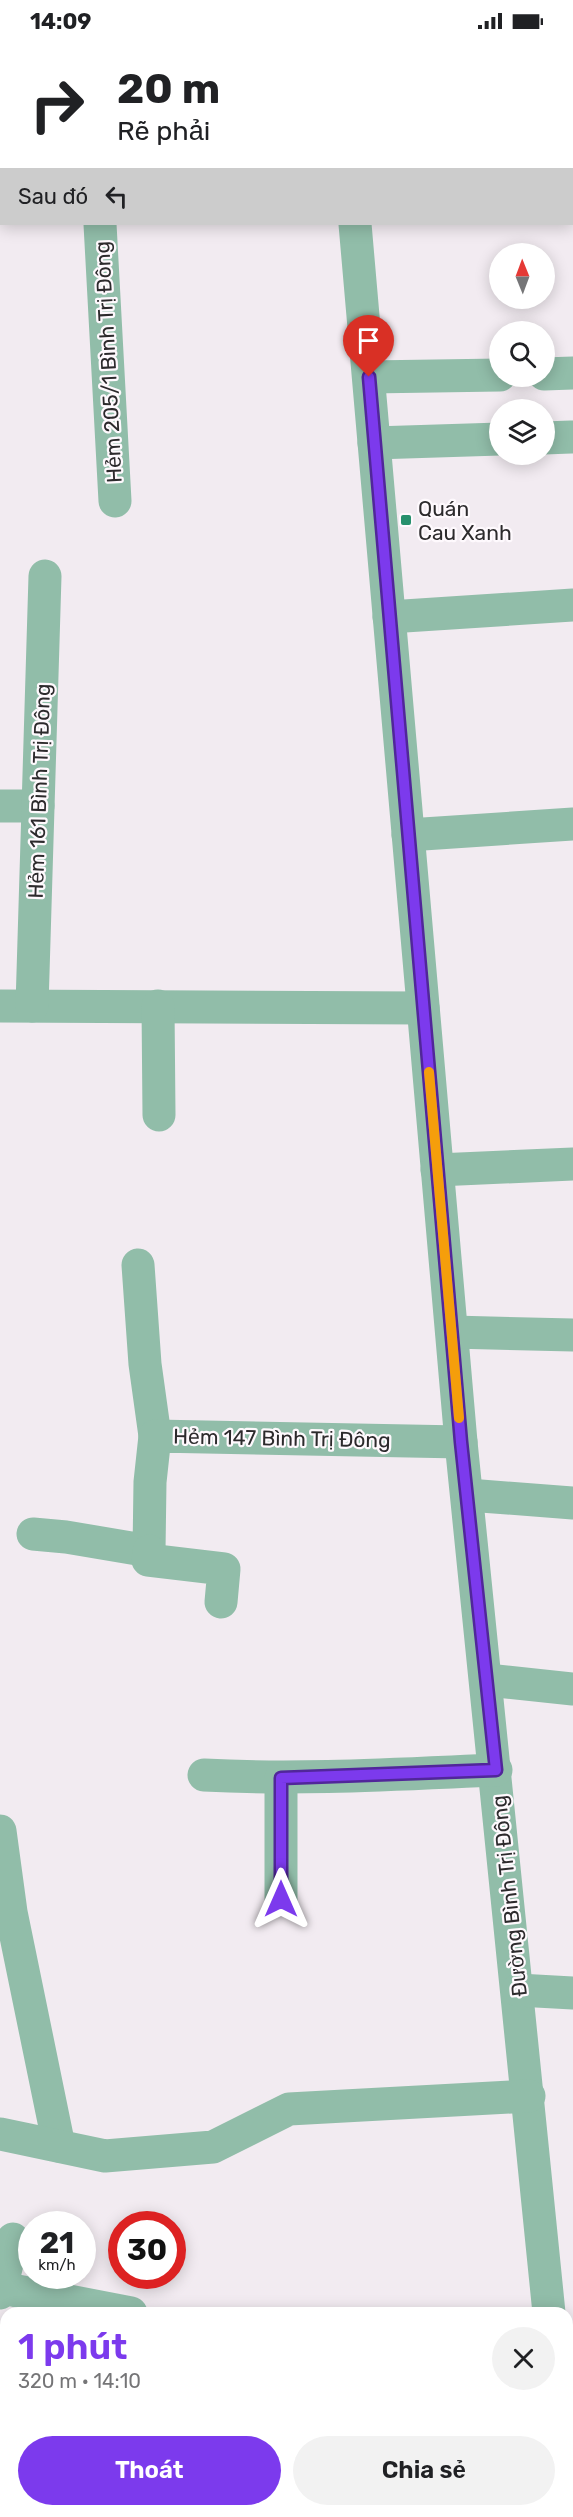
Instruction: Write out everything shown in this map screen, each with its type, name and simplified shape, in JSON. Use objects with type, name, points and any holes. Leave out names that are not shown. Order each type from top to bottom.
[{"type":"street","name":"Hẻm 205/1 Bình Trị Đông","points":[[100,225],[116,501]]},
{"type":"street","name":"Đường Bình Trị Đông","points":[[355,225],[461,1442],[487,1680],[548,2307]]},
{"type":"street","points":[[555,374],[573,373]]},
{"type":"street","points":[[369,377],[489,375]]},
{"type":"street","points":[[374,443],[489,439]]},
{"type":"street","name":"Hẻm 161 Bình Trị Đông","points":[[32,1006],[45,576]]},
{"type":"street","points":[[389,617],[573,605]]},
{"type":"street","points":[[0,806],[38,806]]},
{"type":"street","points":[[408,834],[573,824]]},
{"type":"street","points":[[0,1005],[423,1008]]},
{"type":"street","points":[[158,1006],[159,1115]]},
{"type":"street","points":[[437,1170],[573,1164]]},
{"type":"street","points":[[138,1265],[145,1364],[155,1436]]},
{"type":"street","points":[[452,1332],[573,1335]]},
{"type":"street","name":"Hẻm 147 Bình Trị Đông","points":[[148,1551],[150,1482],[155,1436],[461,1442]]},
{"type":"street","points":[[468,1495],[573,1503]]},
{"type":"street","points":[[33,1534],[66,1537],[148,1551],[148,1560],[224,1569],[221,1602]]},
{"type":"street","points":[[487,1680],[573,1689]]},
{"type":"street","points":[[204,1775],[281,1778],[496,1770]]},
{"type":"street","points":[[281,1778],[281,1899]]},
{"type":"street","points":[[0,1831],[5,1911],[59,2146]]},
{"type":"street","points":[[518,1990],[573,1993]]},
{"type":"street","points":[[0,2134],[105,2156],[213,2147],[289,2109],[529,2096]]},
{"type":"street","points":[[13,2239],[1,2290],[97,2307]]},
{"type":"slow traffic","points":[[429,1072],[459,1418]]},
{"type":"place","name":"Quán Cau Xanh","points":[[406,520]]},
{"type":"route","points":[[281,1899],[281,1778],[496,1770],[461,1442],[369,377]]}]
